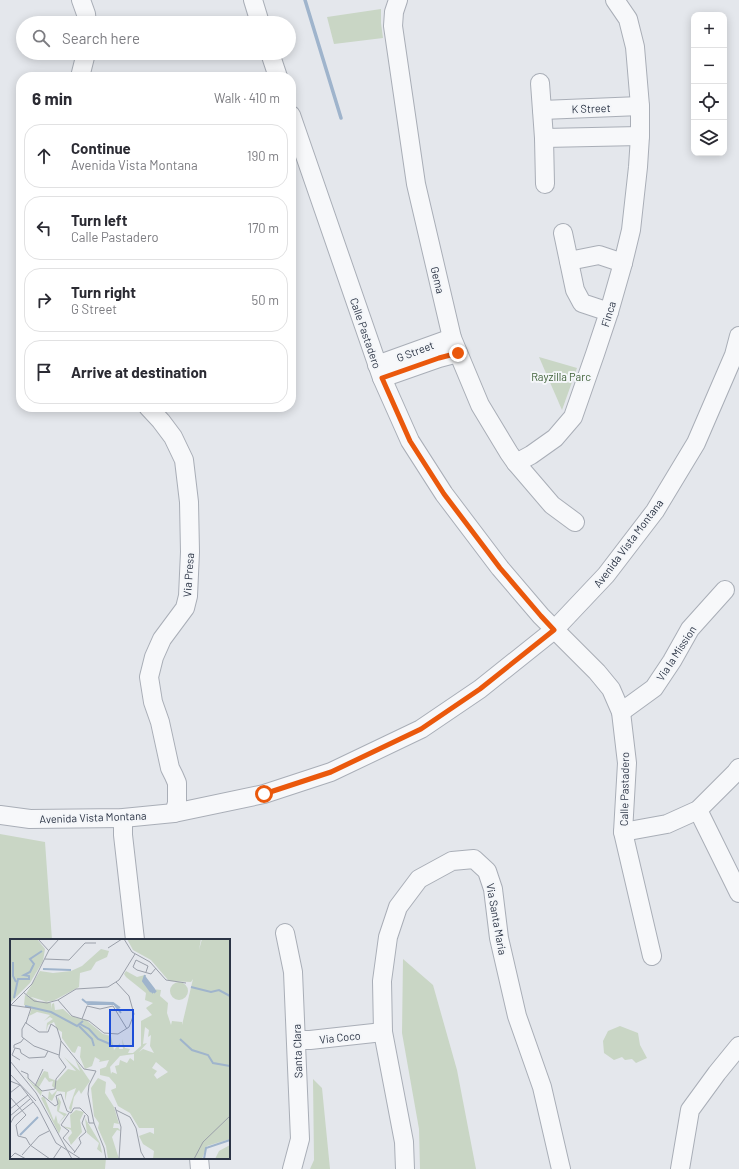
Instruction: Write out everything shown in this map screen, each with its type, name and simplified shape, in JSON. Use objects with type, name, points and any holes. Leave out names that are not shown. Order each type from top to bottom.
[{"type":"street","points":[[81,0],[86,16]]},
{"type":"street","points":[[253,0],[258,16]]},
{"type":"street","name":"Gema","points":[[398,0],[394,12],[394,26],[416,184],[455,345],[480,405],[516,463],[552,505],[575,522]]},
{"type":"street","name":"Finca","points":[[516,463],[531,455],[555,438],[573,417],[609,312],[631,230],[638,167],[640,106],[635,47],[628,19],[615,0]]},
{"type":"street","points":[[81,72],[84,60]]},
{"type":"street","points":[[272,60],[276,72]]},
{"type":"street","points":[[540,83],[544,138],[545,184]]},
{"type":"street","name":"K Street","points":[[542,110],[640,106]]},
{"type":"street","name":"Calle Pastadero","points":[[296,130],[379,371],[410,441],[444,494],[500,568],[554,630],[597,672],[611,689],[622,712],[627,763],[624,832],[652,956]]},
{"type":"street","points":[[544,138],[640,136]]},
{"type":"street","points":[[562,233],[575,290],[582,304],[609,312]]},
{"type":"street","points":[[569,261],[599,255],[623,264]]},
{"type":"street","name":"Avenida Vista Montana","points":[[0,815],[30,819],[123,818],[174,813],[264,794],[331,772],[421,729],[480,689],[554,630],[606,575],[655,511],[696,443],[734,355],[739,336]]},
{"type":"street","name":"G Street","points":[[379,371],[439,358],[455,345]]},
{"type":"street","name":"Via Presa","points":[[153,412],[174,437],[184,460],[189,502],[190,552],[188,596],[185,608],[162,639],[154,657],[149,677],[153,702],[166,743],[170,768],[174,776],[178,792],[174,813]]},
{"type":"street","name":"Via la Mission","points":[[622,712],[654,688],[672,661],[690,628],[725,590]]},
{"type":"street","points":[[624,832],[667,824],[698,810],[739,768]]},
{"type":"street","points":[[698,810],[739,892]]},
{"type":"street","points":[[123,818],[123,834],[135,939]]},
{"type":"street","name":"Via Santa Maria","points":[[405,1169],[404,1142],[383,1032],[382,982],[388,937],[398,907],[419,880],[452,861],[474,859],[487,871],[493,889],[499,938],[516,1009],[542,1087],[561,1169]]},
{"type":"street","name":"Santa Clara","points":[[285,933],[293,972],[300,1139],[292,1169]]},
{"type":"street","name":"Via Coco","points":[[296,1040],[310,1040],[383,1032]]},
{"type":"street","points":[[680,1169],[690,1110],[739,1046]]},
{"type":"street","points":[[199,1159],[200,1169]]},
{"type":"green space","points":[[381,9],[383,38],[334,44],[327,17]]},
{"type":"green space","name":"Rayzilla Parc","points":[[539,357],[577,368],[562,410]]},
{"type":"green space","points":[[0,834],[45,842],[52,939],[10,939],[10,1159],[106,1159],[105,1169],[0,1169]]},
{"type":"green space","points":[[403,959],[433,985],[457,1070],[476,1169],[420,1169],[419,1129],[402,1033]]},
{"type":"green space","points":[[620,1026],[638,1033],[640,1045],[647,1058],[636,1063],[632,1059],[625,1060],[622,1057],[614,1060],[604,1053],[603,1041],[608,1031]]},
{"type":"green space","points":[[313,1079],[322,1088],[330,1169],[310,1169],[314,1160]]},
{"type":"waterway","points":[[305,0],[341,118]]},
{"type":"route","points":[[264,794],[331,772],[421,729],[480,689],[554,630],[500,568],[444,494],[410,441],[382,378],[458,353]]}]
